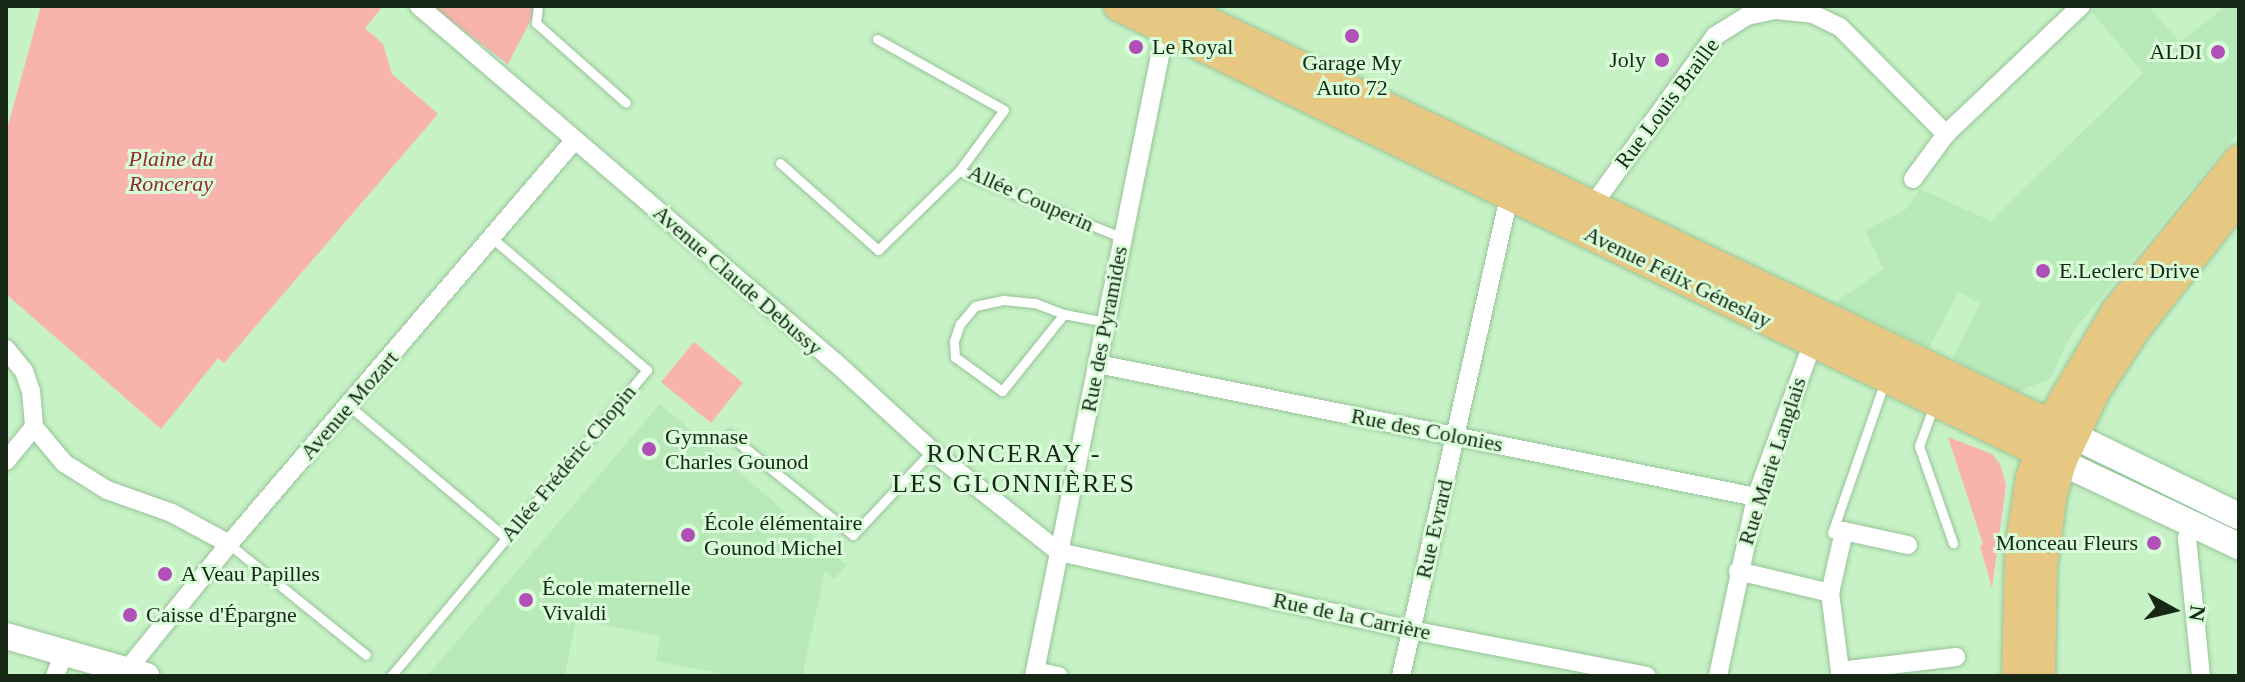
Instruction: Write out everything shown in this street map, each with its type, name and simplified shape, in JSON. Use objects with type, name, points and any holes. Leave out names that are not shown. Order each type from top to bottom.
[{"type":"main road","name":"Avenue Félix Géneslay","points":[[1119,6],[1171,14],[1514,183],[1813,342],[1936,402],[2056,444],[2239,516]]},
{"type":"main road","points":[[2017,676],[2020,550],[2056,444],[2116,312],[2239,160]]},
{"type":"main road","name":"Avenue Félix Géneslay","points":[[1514,183],[1592,206],[2056,444],[2194,524],[2239,546]]},
{"type":"main road","points":[[2040,676],[2042,567],[2056,444],[2136,328],[2239,197]]},
{"type":"main road","points":[[6,636],[59,665],[136,673]]},
{"type":"street","name":"Avenue Claude Debussy","points":[[419,6],[573,142],[588,149],[932,451],[1059,552]]},
{"type":"street","points":[[1913,179],[1946,134],[2081,6]]},
{"type":"street","name":"Rue Louis Braille","points":[[1592,206],[1715,36],[1747,16],[1776,10],[1813,14],[1840,27],[1946,134]]},
{"type":"street","name":"Rue des Pyramides","points":[[1035,674],[1171,14]]},
{"type":"street","name":"Avenue Mozart","points":[[136,673],[229,544],[573,142]]},
{"type":"street","name":"Rue Evrard","points":[[1401,676],[1514,183]]},
{"type":"street","name":"Rue Marie Langlais","points":[[1718,676],[1756,497],[1813,342]]},
{"type":"street","points":[[6,349],[28,381],[34,427],[64,463],[107,490],[172,513],[229,544]]},
{"type":"street","name":"Rue des Colonies","points":[[1098,364],[1756,497]]},
{"type":"street","points":[[6,461],[34,427]]},
{"type":"street","points":[[2194,524],[2187,538],[2201,676]]},
{"type":"street","points":[[1908,545],[1844,531],[1830,593],[1840,671],[1956,657]]},
{"type":"street","name":"Rue de la Carrière","points":[[1059,552],[1411,630],[1647,676]]},
{"type":"street","points":[[1738,571],[1830,593]]},
{"type":"street","points":[[1035,674],[1058,676]]},
{"type":"lane","points":[[538,6],[536,23],[626,103]]},
{"type":"lane","name":"Allée Couperin","points":[[877,39],[1004,110],[959,171],[1123,238]]},
{"type":"lane","points":[[780,163],[878,250],[959,171]]},
{"type":"lane","name":"Allée Frédéric Chopin","points":[[391,676],[647,370],[492,238]]},
{"type":"lane","points":[[1064,314],[1002,391],[955,357],[954,341],[960,324],[975,306],[1004,300],[1035,303],[1064,314],[1106,322]]},
{"type":"lane","points":[[1832,533],[1886,378]]},
{"type":"lane","points":[[1936,402],[1919,446],[1953,543]]},
{"type":"lane","points":[[348,405],[505,537]]},
{"type":"lane","points":[[729,435],[853,535],[932,451]]},
{"type":"lane","points":[[229,544],[366,655]]},
{"type":"shaded area","points":[[2097,6],[2148,6],[2180,42],[2226,6],[2239,6],[2239,131],[2073,331],[2050,379],[2019,391],[1953,359],[1980,303],[1958,292],[1929,348],[1834,303],[1884,269],[1865,230],[1905,210],[1920,189],[1991,221],[2143,73],[2091,11]]},
{"type":"shaded area","name":"École élémentaire Gounod Michel","points":[[660,404],[847,565],[834,579],[825,571],[802,676],[736,676],[656,661],[660,636],[576,619],[565,676],[427,676]]},
{"type":"green space","name":"Plaine du Ronceray","points":[[41,6],[383,6],[365,28],[383,44],[392,74],[438,114],[224,363],[218,358],[161,429],[6,294],[6,133]]},
{"type":"green space","points":[[431,6],[538,6],[508,64]]},
{"type":"green space","points":[[694,342],[743,383],[711,423],[661,382]]},
{"type":"green space","points":[[1948,437],[1992,454],[2000,464],[2006,485],[1992,588],[1980,546],[1983,544]]},
{"type":"place","name":"Garage My Auto 72","points":[[1352,36]]},
{"type":"place","name":"Le Royal","points":[[1136,47]]},
{"type":"place","name":"ALDI","points":[[2218,52]]},
{"type":"place","name":"Joly","points":[[1662,60]]},
{"type":"place","name":"E.Leclerc Drive","points":[[2043,271]]},
{"type":"place","name":"Gymnase Charles Gounod","points":[[649,449]]},
{"type":"place","name":"École élémentaire Gounod Michel","points":[[688,535]]},
{"type":"place","name":"Monceau Fleurs","points":[[2154,543]]},
{"type":"place","name":"A Veau Papilles","points":[[165,574]]},
{"type":"place","name":"École maternelle Vivaldi","points":[[526,600]]},
{"type":"place","name":"Caisse d'Épargne","points":[[130,615]]},
{"type":"district","name":"RONCERAY - LES GLONNIÈRES","points":[[1014,469]]}]
